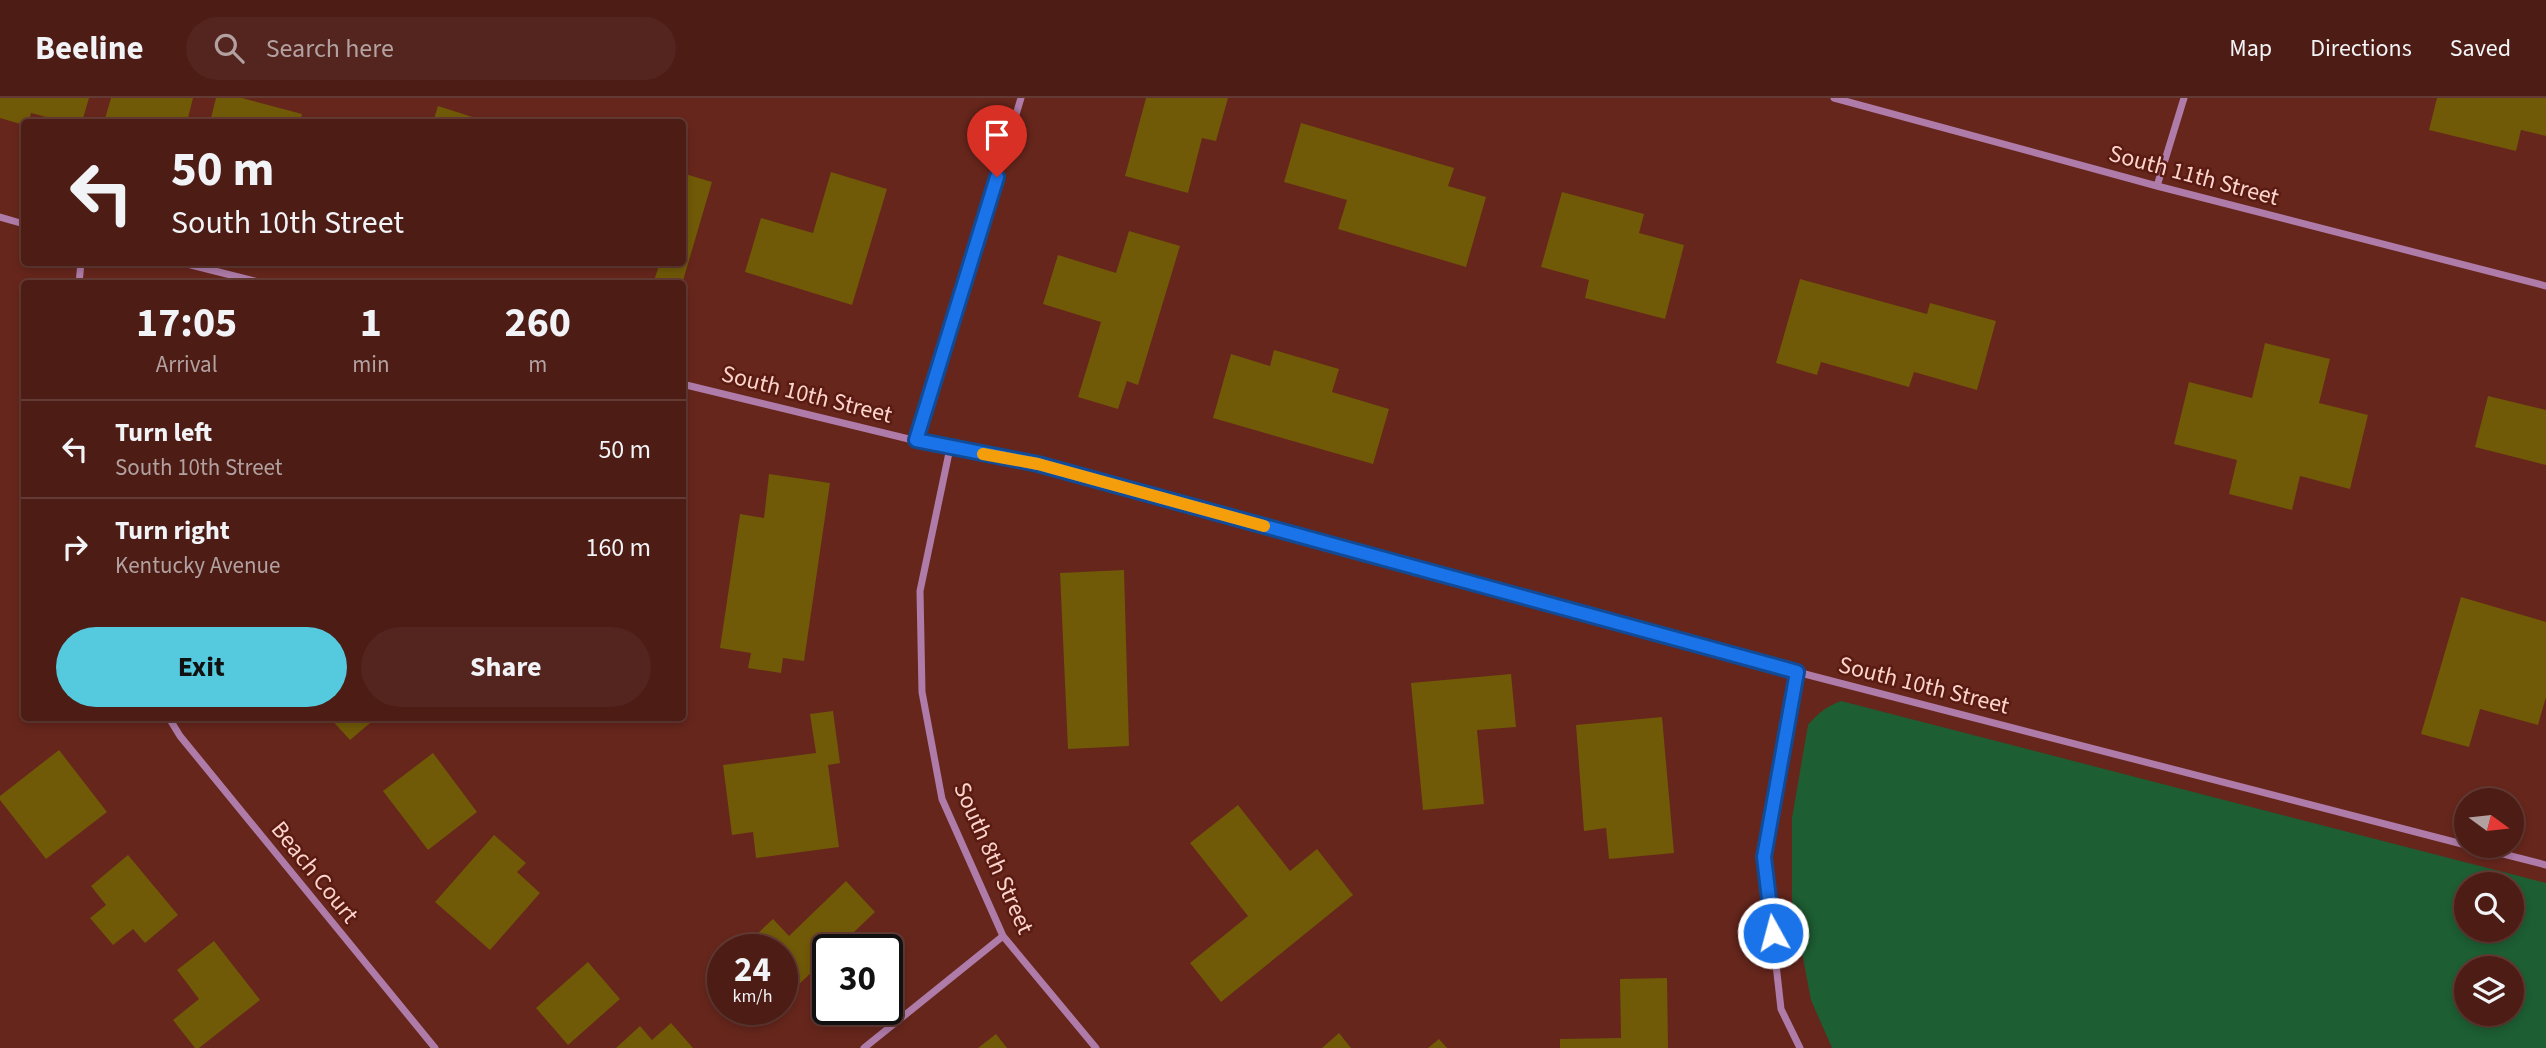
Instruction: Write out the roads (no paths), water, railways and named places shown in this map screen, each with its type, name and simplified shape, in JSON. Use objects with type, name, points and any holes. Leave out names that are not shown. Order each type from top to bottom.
[{"type":"street","points":[[916,440],[1021,98]]},
{"type":"street","name":"South 11th Street","points":[[1834,98],[2157,186],[2546,286]]},
{"type":"street","points":[[2157,186],[2184,98]]},
{"type":"street","points":[[0,217],[21,223]]},
{"type":"street","points":[[195,266],[250,280]]},
{"type":"street","name":"South 10th Street","points":[[686,385],[950,448],[1038,464],[1797,672],[2454,842]]},
{"type":"street","name":"South 8th Street","points":[[950,448],[920,591],[922,692],[942,799],[1003,936],[1096,1048]]},
{"type":"street","points":[[1797,672],[1764,857],[1781,1009],[1800,1048]]},
{"type":"street","name":"Beach Court","points":[[171,721],[180,736],[435,1048]]},
{"type":"street","name":"South 10th Street","points":[[2518,858],[2546,865]]},
{"type":"street","points":[[864,1048],[1003,936]]}]
